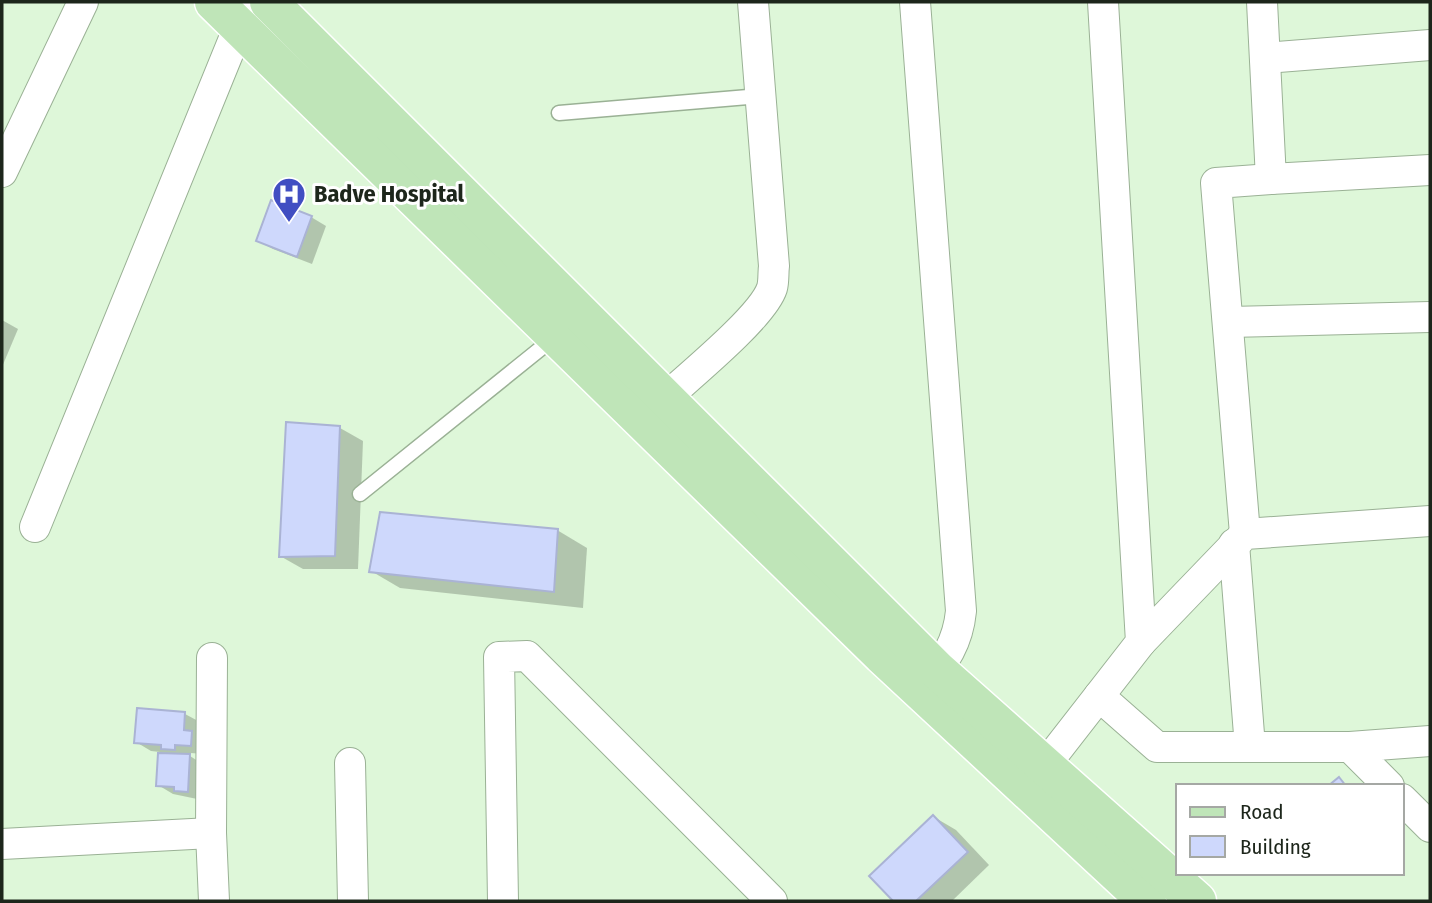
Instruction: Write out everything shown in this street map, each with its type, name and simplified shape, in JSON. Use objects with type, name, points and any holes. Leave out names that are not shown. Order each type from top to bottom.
[{"type":"main road","points":[[269,2],[652,409],[928,680],[1035,778],[1147,901]]},
{"type":"main road","points":[[234,10],[556,337],[652,409]]},
{"type":"main road","points":[[1035,778],[1197,901]]},
{"type":"street","points":[[2,172],[83,2]]},
{"type":"street","points":[[652,409],[746,323],[762,305],[772,288],[774,266],[753,2]]},
{"type":"street","points":[[915,2],[961,611],[959,630],[952,650],[928,680]]},
{"type":"street","points":[[1103,2],[1142,642]]},
{"type":"street","points":[[1262,2],[1271,179]]},
{"type":"street","points":[[35,527],[234,10]]},
{"type":"street","points":[[1265,58],[1430,45]]},
{"type":"street","points":[[1250,747],[1229,322],[1216,183],[1430,170]]},
{"type":"street","points":[[1229,322],[1430,317]]},
{"type":"street","points":[[1035,778],[1142,642],[1240,539],[1430,521]]},
{"type":"street","points":[[503,901],[499,657],[527,656],[772,901]]},
{"type":"street","points":[[212,658],[211,833],[214,901]]},
{"type":"street","points":[[1098,696],[1157,747],[1350,747],[1430,741]]},
{"type":"street","points":[[1350,747],[1387,784]]},
{"type":"street","points":[[351,763],[353,901]]},
{"type":"street","points":[[1404,801],[1430,827]]},
{"type":"street","points":[[2,844],[211,833]]},
{"type":"lane","points":[[559,113],[760,96]]},
{"type":"lane","points":[[359,494],[556,337]]},
{"type":"building","points":[[271,200],[312,216],[297,257],[256,241]]},
{"type":"building","points":[[286,422],[340,426],[335,556],[279,557]]},
{"type":"building","points":[[380,512],[558,529],[554,592],[369,572]]},
{"type":"building","points":[[137,708],[185,712],[184,730],[192,731],[191,746],[175,745],[175,750],[161,749],[161,745],[134,743]]},
{"type":"building","points":[[158,753],[190,754],[188,792],[174,791],[174,787],[156,786]]},
{"type":"building","points":[[1339,777],[1344,784],[1330,784]]},
{"type":"building","points":[[933,815],[968,852],[916,901],[893,901],[869,876]]},
{"type":"place","name":"Badve Hospital","points":[[289,224]]}]
